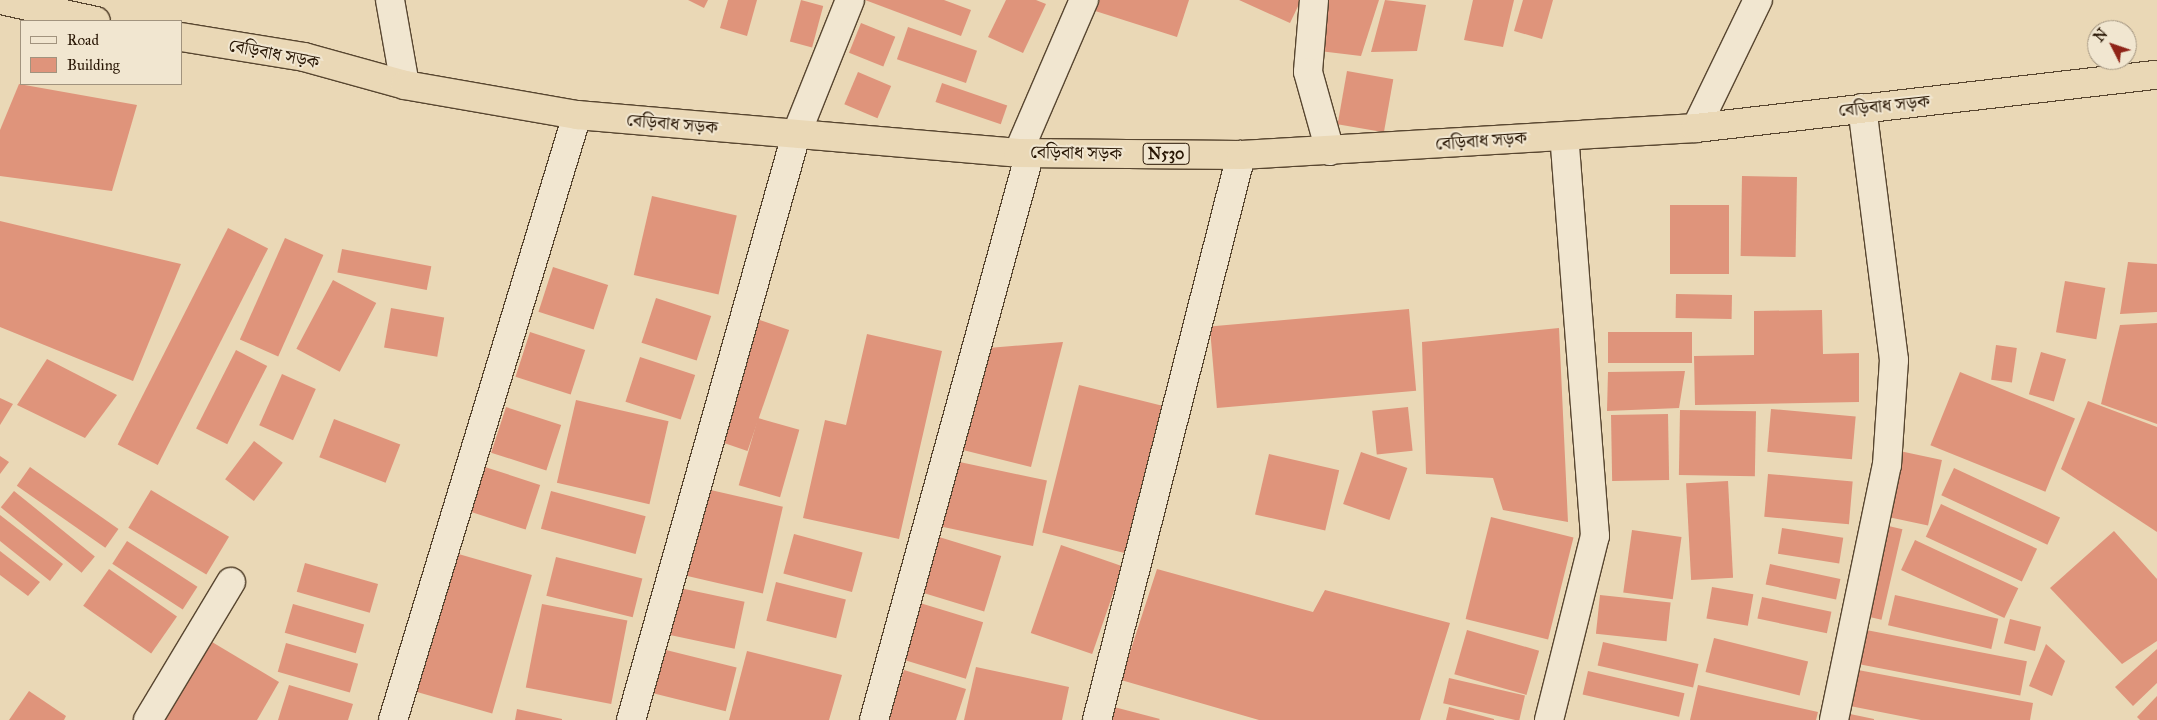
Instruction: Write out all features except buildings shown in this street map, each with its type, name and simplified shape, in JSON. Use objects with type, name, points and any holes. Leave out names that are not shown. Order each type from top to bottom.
[{"type":"highway","points":[[1,0],[91,20]]},
{"type":"highway","name":"বেড়িবাধ সড়ক","points":[[182,37],[304,57],[405,85],[577,115],[1024,153],[1242,156],[1696,128],[2157,75]]},
{"type":"street","points":[[390,0],[405,85]]},
{"type":"street","points":[[631,720],[796,135],[850,0]]},
{"type":"street","points":[[874,720],[1024,153],[1084,0]]},
{"type":"street","points":[[1314,0],[1308,72],[1330,151]]},
{"type":"street","points":[[1696,128],[1758,0]]},
{"type":"street","points":[[1834,720],[1887,465],[1894,360],[1862,108]]},
{"type":"street","points":[[393,720],[577,115]]},
{"type":"street","points":[[1549,720],[1595,536],[1564,136]]},
{"type":"street","points":[[1097,720],[1242,156]]},
{"type":"street","points":[[148,720],[231,582]]}]
